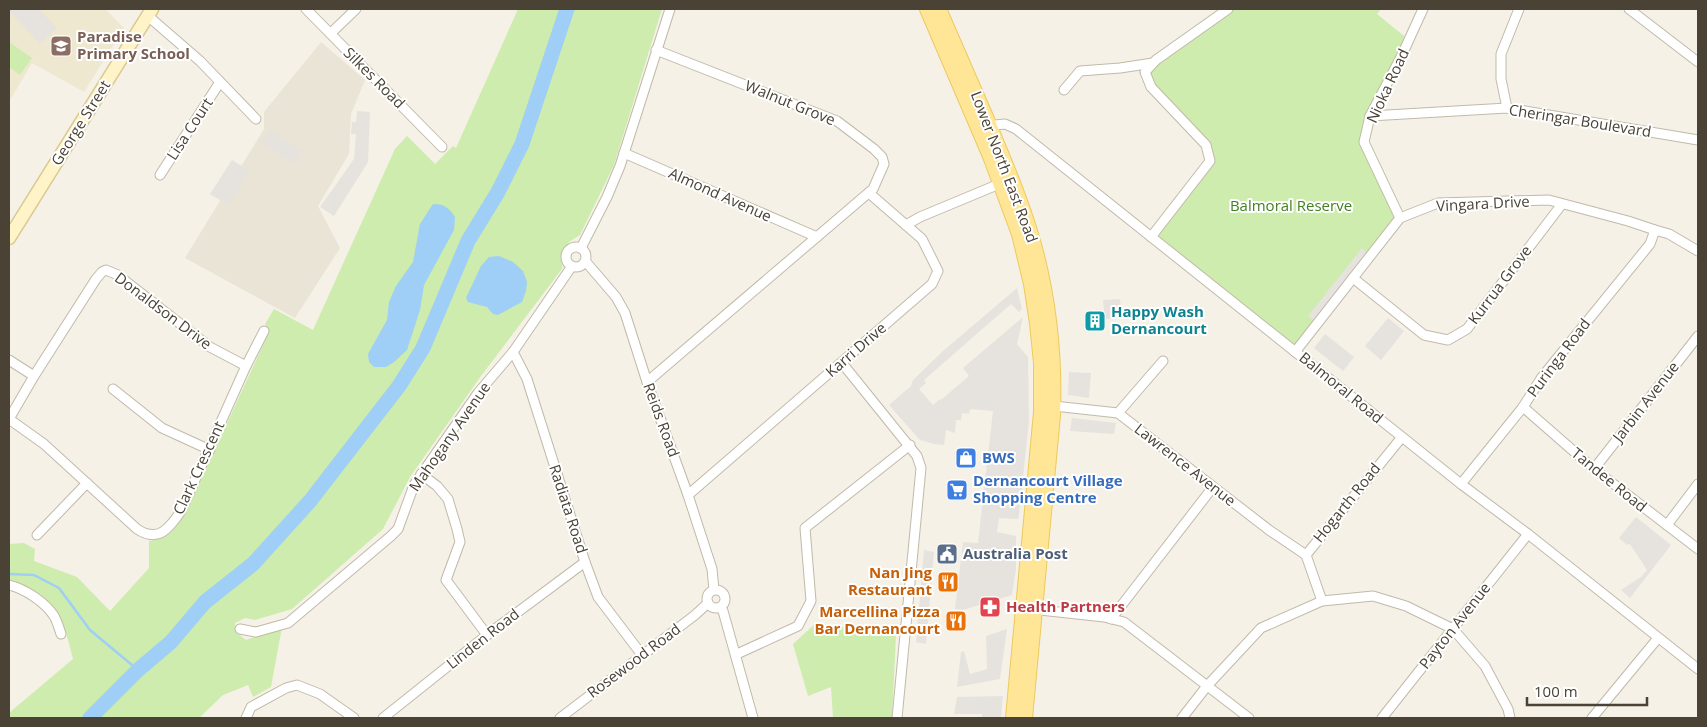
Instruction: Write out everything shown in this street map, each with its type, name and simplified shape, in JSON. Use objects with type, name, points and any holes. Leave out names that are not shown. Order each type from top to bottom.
[{"type":"main road","name":"Lower North East Road","points":[[927,9],[984,126]]},
{"type":"main road","name":"Lower North East Road","points":[[939,9],[1006,181],[1030,229],[1044,289],[1052,348],[1054,406],[1030,609],[1013,718]]},
{"type":"main road","name":"Lower North East Road","points":[[1006,181],[1027,267],[1036,314],[1041,363],[1041,419],[1025,718]]},
{"type":"street","name":"Silkes Road","points":[[306,9],[442,147]]},
{"type":"street","points":[[330,33],[356,9]]},
{"type":"street","points":[[581,248],[607,197],[624,153],[670,9]]},
{"type":"street","points":[[1151,237],[1210,161],[1206,145],[1150,87],[1145,72],[1153,63],[1228,9]]},
{"type":"street","name":"Nioka Road","points":[[1400,218],[1364,142],[1370,116],[1402,55],[1423,9]]},
{"type":"street","points":[[1507,108],[1501,79],[1501,54],[1519,9]]},
{"type":"street","points":[[1630,9],[1698,62]]},
{"type":"street","points":[[150,12],[256,119]]},
{"type":"street","name":"George Street","points":[[9,238],[150,12]]},
{"type":"street","name":"Walnut Grove","points":[[656,50],[821,114],[845,126],[882,157],[884,164],[871,191]]},
{"type":"street","points":[[1064,90],[1080,71],[1153,63]]},
{"type":"street","name":"Lisa Court","points":[[160,175],[220,82]]},
{"type":"street","name":"Cheringar Boulevard","points":[[1370,116],[1507,108],[1698,140]]},
{"type":"street","name":"Balmoral Road","points":[[984,126],[1005,124],[1016,129],[1461,484],[1528,534],[1698,669]]},
{"type":"street","name":"Almond Avenue","points":[[624,153],[817,237]]},
{"type":"street","points":[[906,225],[920,217],[1006,181]]},
{"type":"street","points":[[647,382],[871,191]]},
{"type":"street","name":"Karri Drive","points":[[688,495],[932,284],[938,271],[922,240],[871,191]]},
{"type":"street","name":"Vingara Drive","points":[[1400,218],[1438,203],[1549,200],[1669,234],[1698,251]]},
{"type":"street","name":"Kurrua Grove","points":[[1353,278],[1424,335],[1448,340],[1467,329],[1562,204]]},
{"type":"street","points":[[1295,352],[1400,218]]},
{"type":"street","name":"Puringa Road","points":[[1461,484],[1523,407],[1542,377],[1650,244],[1656,230]]},
{"type":"street","points":[[572,248],[581,248],[586,253],[586,262],[581,266],[572,266],[566,259],[568,252],[572,248]]},
{"type":"street","name":"Reids Road","points":[[586,262],[616,297],[625,314],[712,569],[714,590]]},
{"type":"street","name":"Mahogany Avenue","points":[[240,630],[256,632],[288,623],[384,543],[398,529],[414,484],[478,393],[513,352],[572,266]]},
{"type":"street","name":"Donaldson Drive","points":[[9,419],[96,279],[106,270],[123,279],[210,347],[246,366]]},
{"type":"street","name":"Clark Crescent","points":[[9,419],[44,444],[137,529],[144,534],[152,536],[159,534],[174,521],[181,511],[210,450],[246,366],[264,331]]},
{"type":"street","name":"Jarbin Avenue","points":[[1594,469],[1698,336]]},
{"type":"street","name":"Radiata Road","points":[[513,352],[527,379],[585,562],[598,597],[642,654]]},
{"type":"street","points":[[9,360],[34,376]]},
{"type":"street","points":[[1054,406],[1118,413],[1162,361]]},
{"type":"street","points":[[842,362],[910,446],[917,456],[921,468],[897,718]]},
{"type":"street","points":[[113,388],[162,428],[210,450]]},
{"type":"street","name":"Tandee Road","points":[[1523,407],[1594,469],[1698,549]]},
{"type":"street","name":"Lawrence Avenue","points":[[1118,413],[1269,530],[1306,554]]},
{"type":"street","name":"Hogarth Road","points":[[1322,601],[1306,554],[1402,437]]},
{"type":"street","points":[[737,654],[798,626],[811,601],[804,528],[910,446]]},
{"type":"street","points":[[422,474],[437,486],[448,499],[460,542],[446,580],[487,635]]},
{"type":"street","points":[[37,534],[87,483]]},
{"type":"street","points":[[1667,525],[1698,484]]},
{"type":"street","points":[[1111,619],[1214,487]]},
{"type":"street","name":"Payton Avenue","points":[[1382,718],[1528,534]]},
{"type":"street","name":"Linden Road","points":[[383,718],[487,635],[585,562]]},
{"type":"street","points":[[9,585],[30,594],[49,610],[55,617],[61,634]]},
{"type":"street","points":[[714,590],[720,590],[725,597],[720,607],[714,608],[708,603],[708,595],[714,590]]},
{"type":"street","points":[[1182,718],[1207,686],[1260,628],[1322,601],[1373,596],[1406,606],[1454,629],[1485,666],[1508,709],[1510,718]]},
{"type":"street","name":"Rosewood Road","points":[[560,718],[642,654],[696,615],[708,603]]},
{"type":"street","points":[[720,607],[737,654],[753,718]]},
{"type":"street","points":[[1030,609],[1124,622],[1249,718]]},
{"type":"street","points":[[1592,718],[1658,638]]},
{"type":"street","points":[[246,718],[251,707],[286,688],[297,685],[320,694],[354,718]]},
{"type":"shaded area","name":"Paradise Primary School","points":[[9,9],[105,9],[124,28],[84,92],[32,63],[9,102]]},
{"type":"shaded area","points":[[9,9],[39,9],[57,28],[40,44]]},
{"type":"shaded area","points":[[321,42],[365,80],[351,114],[349,154],[318,206],[340,248],[295,318],[185,258],[264,129],[264,112]]},
{"type":"shaded area","points":[[357,111],[370,112],[368,162],[334,216],[320,207],[354,159],[356,134],[351,134],[352,122],[356,122]]},
{"type":"shaded area","points":[[270,130],[302,151],[294,164],[261,143]]},
{"type":"shaded area","points":[[232,160],[250,171],[228,205],[210,194]]},
{"type":"shaded area","points":[[1362,248],[1369,254],[1315,322],[1308,316]]},
{"type":"shaded area","points":[[1017,288],[1022,309],[1019,312],[1011,304],[924,380],[926,383],[919,389],[933,405],[941,400],[969,376],[963,368],[1023,317],[1017,344],[1028,357],[1029,421],[1019,515],[1018,519],[999,518],[997,532],[1016,536],[1016,569],[1012,595],[963,610],[955,609],[963,542],[978,543],[993,411],[970,409],[969,414],[962,413],[961,420],[956,420],[955,433],[946,430],[944,445],[920,440],[889,405],[911,386],[913,380],[943,351]]},
{"type":"shaded area","points":[[1120,299],[1122,318],[1105,319],[1103,300]]},
{"type":"shaded area","points":[[1388,318],[1404,331],[1381,360],[1365,346]]},
{"type":"shaded area","points":[[1325,334],[1354,357],[1343,371],[1314,348]]},
{"type":"shaded area","points":[[1069,372],[1091,373],[1089,398],[1068,395]]},
{"type":"shaded area","points":[[1072,418],[1116,423],[1114,434],[1070,431]]},
{"type":"shaded area","points":[[1636,517],[1671,545],[1630,598],[1621,590],[1641,577],[1647,570],[1630,544],[1627,545],[1619,538]]},
{"type":"shaded area","points":[[924,550],[934,552],[926,644],[916,642]]},
{"type":"shaded area","points":[[1007,629],[1000,679],[957,687],[961,652],[964,651],[970,674],[987,669],[986,636]]},
{"type":"shaded area","points":[[1003,696],[1001,718],[982,718],[982,714],[954,714],[957,697]]},
{"type":"green space","points":[[518,9],[662,9],[614,165],[580,235],[569,242],[562,251],[562,269],[481,376],[410,477],[383,529],[292,609],[255,620],[245,618],[235,623],[236,632],[246,640],[282,627],[271,687],[253,697],[248,685],[223,695],[199,718],[9,718],[9,713],[73,659],[67,636],[54,608],[38,593],[9,580],[9,544],[24,543],[35,549],[34,561],[77,577],[110,611],[149,568],[149,541],[163,537],[172,531],[187,510],[269,332],[265,324],[274,309],[313,330],[395,149],[407,136],[435,164],[453,146],[456,148]]},
{"type":"green space","name":"Balmoral Reserve","points":[[1228,9],[1381,9],[1377,14],[1409,40],[1371,116],[1364,142],[1400,218],[1295,352],[1151,237],[1210,161],[1206,145],[1151,87],[1145,72]]},
{"type":"green space","points":[[9,42],[32,58],[20,75],[9,67]]},
{"type":"green space","points":[[816,623],[896,635],[892,718],[833,718],[831,687],[808,696],[793,644]]},
{"type":"water","points":[[433,204],[444,206],[451,211],[455,217],[454,230],[424,285],[420,310],[407,350],[386,367],[374,367],[369,362],[368,354],[387,320],[389,302],[396,286],[413,262],[420,224]]},
{"type":"water","points":[[499,256],[513,262],[523,271],[527,282],[522,302],[498,315],[493,314],[487,307],[468,302],[466,298],[481,266],[489,257]]},
{"type":"waterway","points":[[90,718],[138,670],[171,642],[205,602],[253,564],[310,501],[399,386],[423,348],[468,241],[498,192],[522,144],[567,9]]},
{"type":"waterway","points":[[9,574],[34,575],[59,588],[90,630],[138,670]]},
{"type":"place","name":"Paradise Primary School","points":[[61,46]]},
{"type":"place","name":"Happy Wash Dernancourt","points":[[1095,321]]},
{"type":"place","name":"BWS","points":[[966,458]]},
{"type":"place","name":"Dernancourt Village Shopping Centre","points":[[957,490]]},
{"type":"place","name":"Australia Post","points":[[947,554]]},
{"type":"place","name":"Nan Jing Restaurant","points":[[948,582]]},
{"type":"place","name":"Health Partners","points":[[990,607]]},
{"type":"place","name":"Marcellina Pizza Bar Dernancourt","points":[[956,621]]}]
